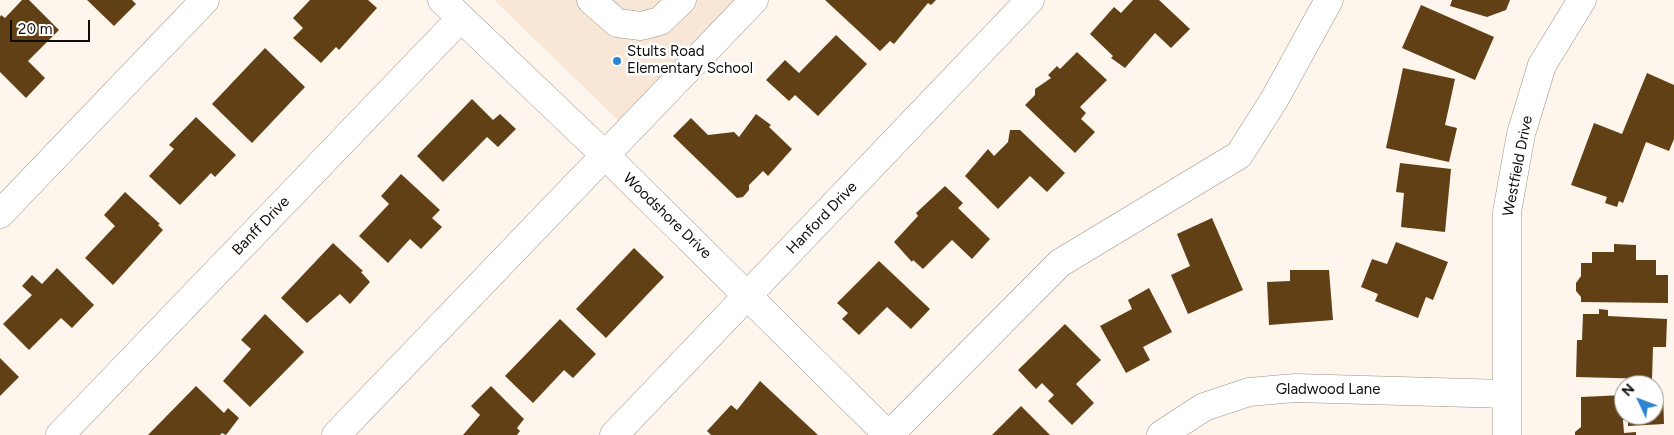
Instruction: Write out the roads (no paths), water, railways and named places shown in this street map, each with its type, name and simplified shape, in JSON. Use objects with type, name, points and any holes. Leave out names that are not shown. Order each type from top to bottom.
[{"type":"street","points":[[0,214],[205,0]]},
{"type":"street","points":[[591,0],[617,23],[641,26],[660,21],[682,0]]},
{"type":"street","points":[[336,435],[754,0]]},
{"type":"street","name":"Hanford Drive","points":[[614,435],[1030,0]]},
{"type":"street","points":[[888,435],[1060,262],[1239,155],[1274,100],[1329,0]]},
{"type":"street","name":"Westfield Drive","points":[[1507,435],[1508,212],[1521,134],[1542,65],[1582,0]]},
{"type":"street","name":"Woodshore Drive","points":[[452,9],[606,156],[888,435]]},
{"type":"street","name":"Banff Drive","points":[[60,435],[452,9]]},
{"type":"street","name":"Gladwood Lane","points":[[1161,435],[1204,407],[1249,392],[1294,388],[1506,394]]},
{"type":"place","name":"Stults Road Elementary School","points":[[617,61]]}]
